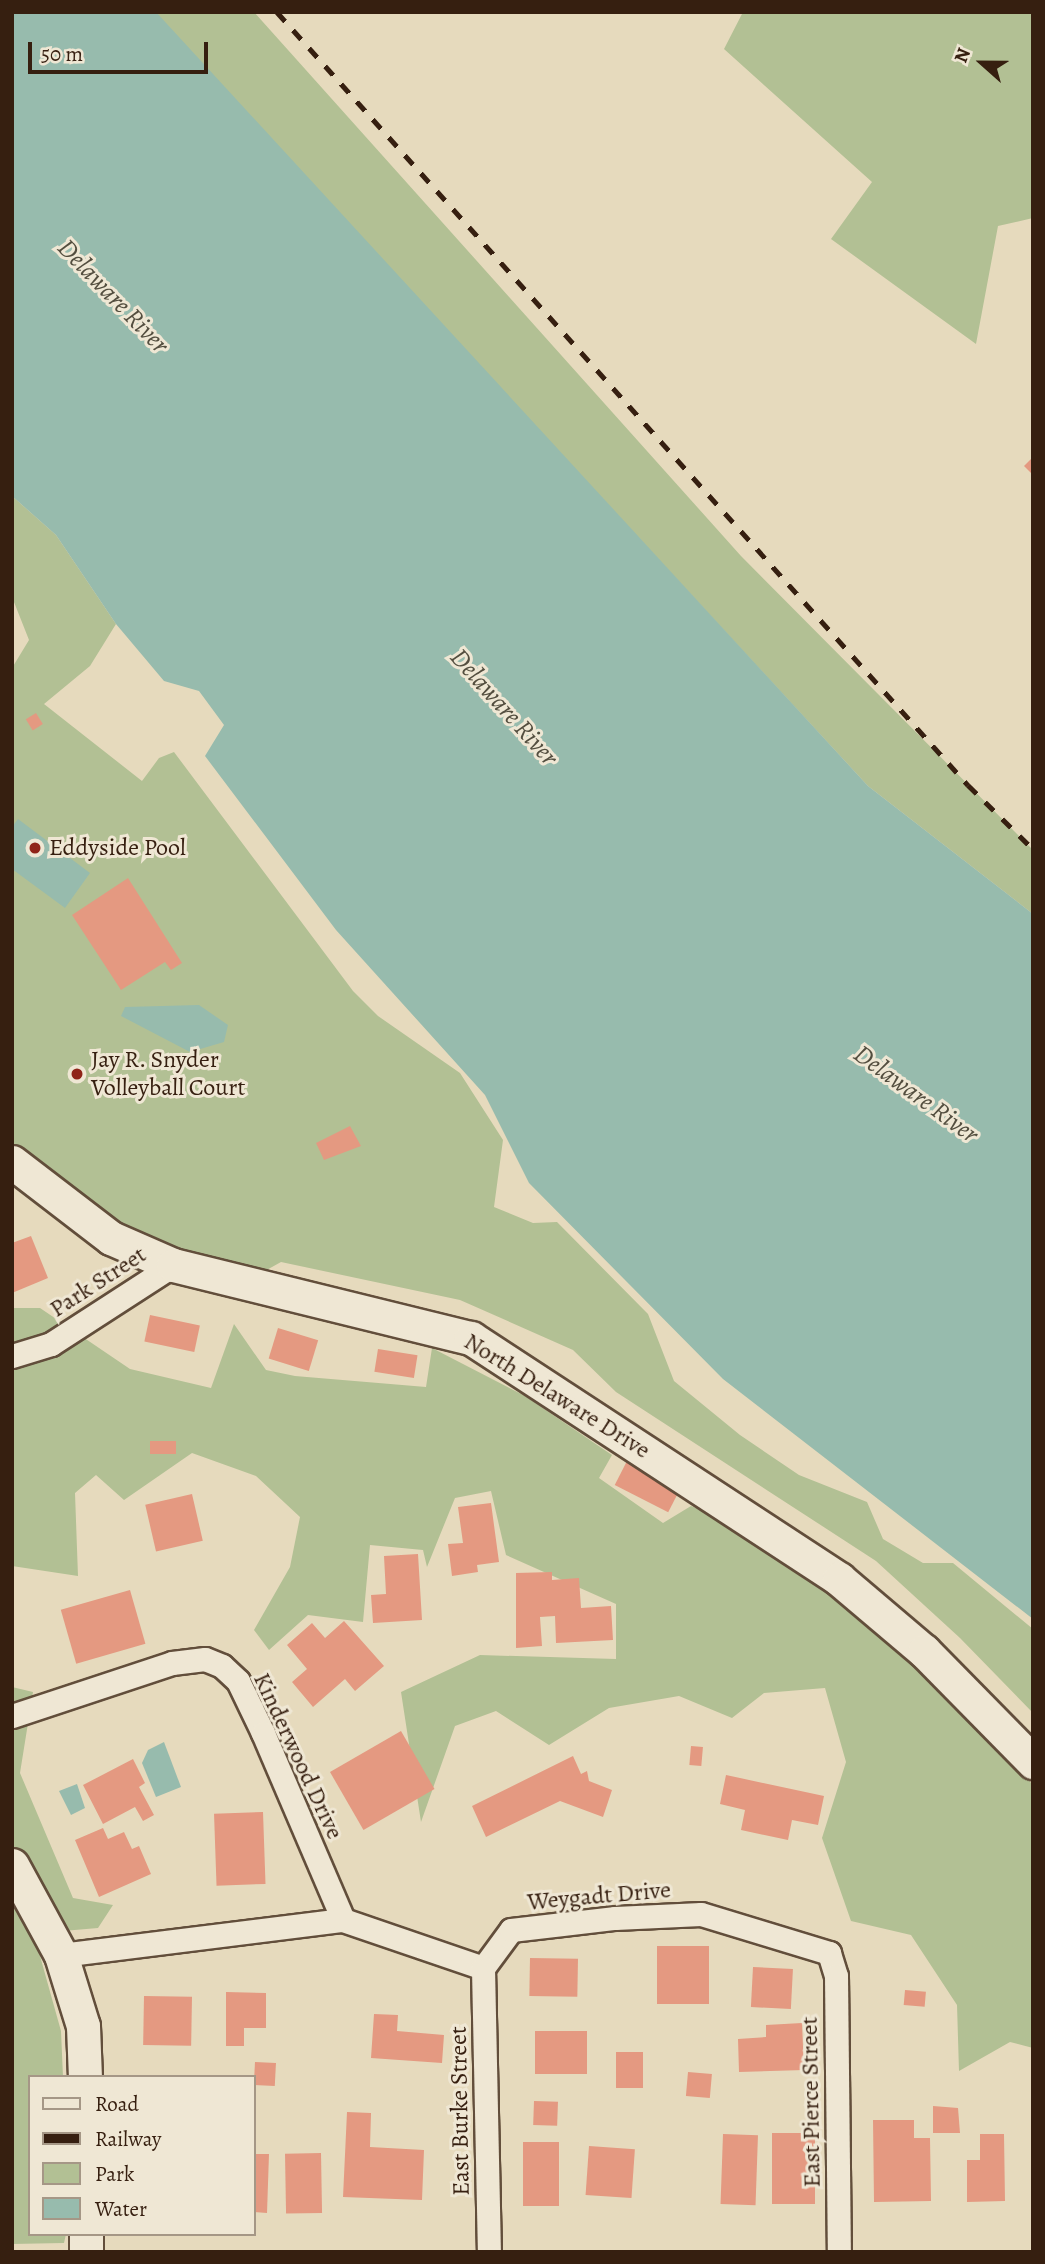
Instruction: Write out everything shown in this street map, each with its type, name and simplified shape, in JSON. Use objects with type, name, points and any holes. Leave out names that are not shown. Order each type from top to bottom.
[{"type":"main road","name":"North Delaware Drive","points":[[12,1162],[111,1238],[173,1265],[471,1338],[839,1579],[924,1651],[1033,1762]]},
{"type":"main road","points":[[12,1865],[61,1955],[83,2026],[85,2075]]},
{"type":"street","name":"Park Street","points":[[12,1356],[51,1345],[173,1265]]},
{"type":"street","name":"Kinderwood Drive","points":[[12,1716],[172,1663],[205,1660],[222,1666],[238,1681],[343,1920]]},
{"type":"street","name":"Weygadt Drive","points":[[483,1968],[511,1930],[677,1915],[724,1919],[829,1953]]},
{"type":"street","points":[[61,1955],[343,1920],[483,1968]]},
{"type":"street","name":"East Pierce Street","points":[[829,1953],[836,1976],[839,2252]]},
{"type":"street","name":"East Burke Street","points":[[483,1968],[489,2252]]},
{"type":"green space","points":[[153,12],[254,12],[741,556],[1033,850],[1033,914],[868,786]]},
{"type":"green space","points":[[743,12],[1033,12],[1033,218],[998,226],[976,344],[831,239],[872,182],[724,49]]},
{"type":"green space","points":[[12,496],[56,535],[116,624],[90,666],[44,704],[142,781],[159,758],[174,752],[353,991],[378,1016],[460,1073],[503,1140],[494,1207],[533,1223],[557,1222],[648,1314],[674,1381],[740,1435],[799,1475],[867,1502],[883,1539],[923,1563],[953,1563],[1033,1629],[1033,1713],[960,1638],[876,1561],[616,1392],[573,1350],[460,1300],[281,1262],[245,1282],[173,1265],[12,1162],[12,668],[29,640],[12,597]]},
{"type":"green space","points":[[12,1308],[40,1308],[130,1369],[211,1388],[234,1324],[266,1370],[295,1376],[426,1387],[432,1348],[525,1396],[612,1455],[599,1478],[663,1523],[691,1506],[745,1528],[897,1641],[1033,1785],[1033,2048],[1010,2042],[959,2071],[957,2005],[911,1935],[851,1921],[822,1838],[846,1762],[825,1688],[764,1693],[732,1718],[679,1696],[609,1708],[549,1745],[496,1711],[455,1726],[421,1822],[401,1692],[480,1655],[616,1659],[616,1604],[506,1555],[491,1491],[455,1498],[427,1567],[423,1550],[370,1545],[363,1622],[308,1615],[269,1650],[254,1630],[290,1567],[300,1517],[256,1476],[192,1453],[124,1500],[96,1475],[75,1493],[78,1576],[12,1566]]},
{"type":"green space","points":[[12,1687],[33,1692],[20,1773],[73,1898],[113,1905],[98,1928],[63,1931],[12,1844]]},
{"type":"green space","points":[[12,1893],[35,1938],[61,2031],[63,2075],[28,2075],[28,2236],[66,2236],[64,2243],[12,2244]]},
{"type":"water","name":"Delaware River","points":[[12,12],[156,12],[868,786],[1033,914],[1033,1619],[723,1379],[529,1183],[485,1095],[336,930],[205,756],[224,725],[199,691],[164,681],[116,624],[56,535],[12,496]]},
{"type":"water","name":"Eddyside Pool","points":[[18,819],[90,873],[65,908],[12,869],[12,827]]},
{"type":"water","points":[[199,1005],[228,1025],[224,1042],[190,1052],[121,1016],[125,1007]]},
{"type":"water","points":[[164,1742],[181,1787],[156,1797],[142,1763],[148,1750]]},
{"type":"water","points":[[77,1784],[85,1808],[71,1815],[59,1791]]},
{"type":"building","points":[[1033,457],[1033,475],[1024,466]]},
{"type":"building","points":[[36,713],[43,724],[33,730],[26,719]]},
{"type":"building","points":[[128,878],[182,963],[171,970],[165,962],[121,990],[72,915]]},
{"type":"building","points":[[350,1126],[361,1146],[324,1160],[316,1143]]},
{"type":"building","points":[[31,1236],[48,1278],[12,1293],[12,1243]]},
{"type":"building","points":[[150,1315],[200,1326],[194,1352],[144,1341]]},
{"type":"building","points":[[278,1328],[318,1340],[309,1371],[269,1359]]},
{"type":"building","points":[[378,1349],[418,1355],[414,1378],[374,1372]]},
{"type":"building","points":[[150,1441],[176,1441],[176,1454],[150,1454]]},
{"type":"building","points":[[627,1461],[680,1488],[668,1512],[615,1485]]},
{"type":"building","points":[[192,1494],[203,1541],[156,1552],[145,1505]]},
{"type":"building","points":[[491,1503],[499,1562],[477,1565],[478,1572],[452,1576],[448,1544],[463,1543],[458,1507]]},
{"type":"building","points":[[418,1554],[422,1620],[373,1623],[371,1595],[386,1594],[384,1556]]},
{"type":"building","points":[[552,1572],[552,1580],[579,1578],[581,1608],[611,1606],[613,1640],[556,1643],[555,1616],[540,1617],[542,1646],[516,1648],[516,1573]]},
{"type":"building","points":[[130,1590],[145,1644],[76,1664],[61,1610]]},
{"type":"building","points":[[344,1621],[384,1666],[355,1691],[345,1679],[313,1707],[292,1682],[307,1669],[287,1645],[312,1623],[325,1638]]},
{"type":"building","points":[[401,1731],[434,1789],[363,1830],[330,1772]]},
{"type":"building","points":[[691,1746],[703,1747],[701,1766],[689,1765]]},
{"type":"building","points":[[573,1756],[581,1774],[587,1771],[589,1781],[612,1790],[603,1817],[560,1801],[486,1837],[472,1806]]},
{"type":"building","points":[[133,1759],[145,1783],[139,1787],[154,1815],[143,1821],[135,1807],[103,1824],[83,1785]]},
{"type":"building","points":[[726,1775],[824,1796],[818,1825],[792,1820],[788,1840],[741,1830],[745,1810],[720,1804]]},
{"type":"building","points":[[263,1812],[266,1884],[217,1886],[214,1814]]},
{"type":"building","points":[[103,1828],[108,1839],[124,1832],[132,1849],[139,1846],[151,1874],[99,1897],[75,1840]]},
{"type":"building","points":[[657,1946],[709,1946],[709,2004],[657,2004]]},
{"type":"building","points":[[530,1958],[578,1959],[577,1997],[529,1996]]},
{"type":"building","points":[[753,1967],[793,1969],[791,2009],[751,2007]]},
{"type":"building","points":[[905,1990],[926,1992],[925,2007],[904,2005]]},
{"type":"building","points":[[226,1992],[266,1993],[266,2028],[244,2028],[244,2046],[226,2046]]},
{"type":"building","points":[[144,1996],[192,1997],[191,2046],[143,2045]]},
{"type":"building","points":[[374,2014],[398,2015],[397,2031],[444,2035],[442,2063],[371,2058]]},
{"type":"building","points":[[802,2023],[804,2070],[739,2072],[738,2039],[766,2037],[766,2025]]},
{"type":"building","points":[[535,2031],[587,2031],[587,2074],[535,2074]]},
{"type":"building","points":[[616,2052],[643,2052],[643,2088],[616,2088]]},
{"type":"building","points":[[255,2062],[276,2063],[275,2086],[256,2085]]},
{"type":"building","points":[[688,2072],[712,2074],[710,2098],[686,2096]]},
{"type":"building","points":[[534,2101],[558,2102],[557,2126],[533,2125]]},
{"type":"building","points":[[933,2106],[958,2108],[960,2133],[933,2133]]},
{"type":"building","points":[[347,2112],[371,2113],[370,2147],[424,2150],[422,2200],[343,2197]]},
{"type":"building","points":[[873,2120],[914,2120],[914,2138],[930,2138],[931,2201],[874,2202]]},
{"type":"building","points":[[772,2133],[815,2133],[815,2204],[772,2204]]},
{"type":"building","points":[[723,2134],[758,2135],[756,2205],[721,2204]]},
{"type":"building","points":[[980,2134],[1004,2134],[1005,2201],[967,2202],[967,2160],[980,2160]]},
{"type":"building","points":[[523,2142],[559,2142],[559,2206],[523,2206]]},
{"type":"building","points":[[589,2146],[635,2149],[631,2198],[586,2195]]},
{"type":"building","points":[[321,2153],[322,2213],[286,2214],[285,2154]]},
{"type":"building","points":[[256,2154],[269,2154],[267,2213],[256,2212]]},
{"type":"railway","points":[[277,12],[968,785],[1033,849]]},
{"type":"place","name":"Eddyside Pool","points":[[35,848]]},
{"type":"place","name":"Jay R. Snyder Volleyball Court","points":[[77,1074]]}]
